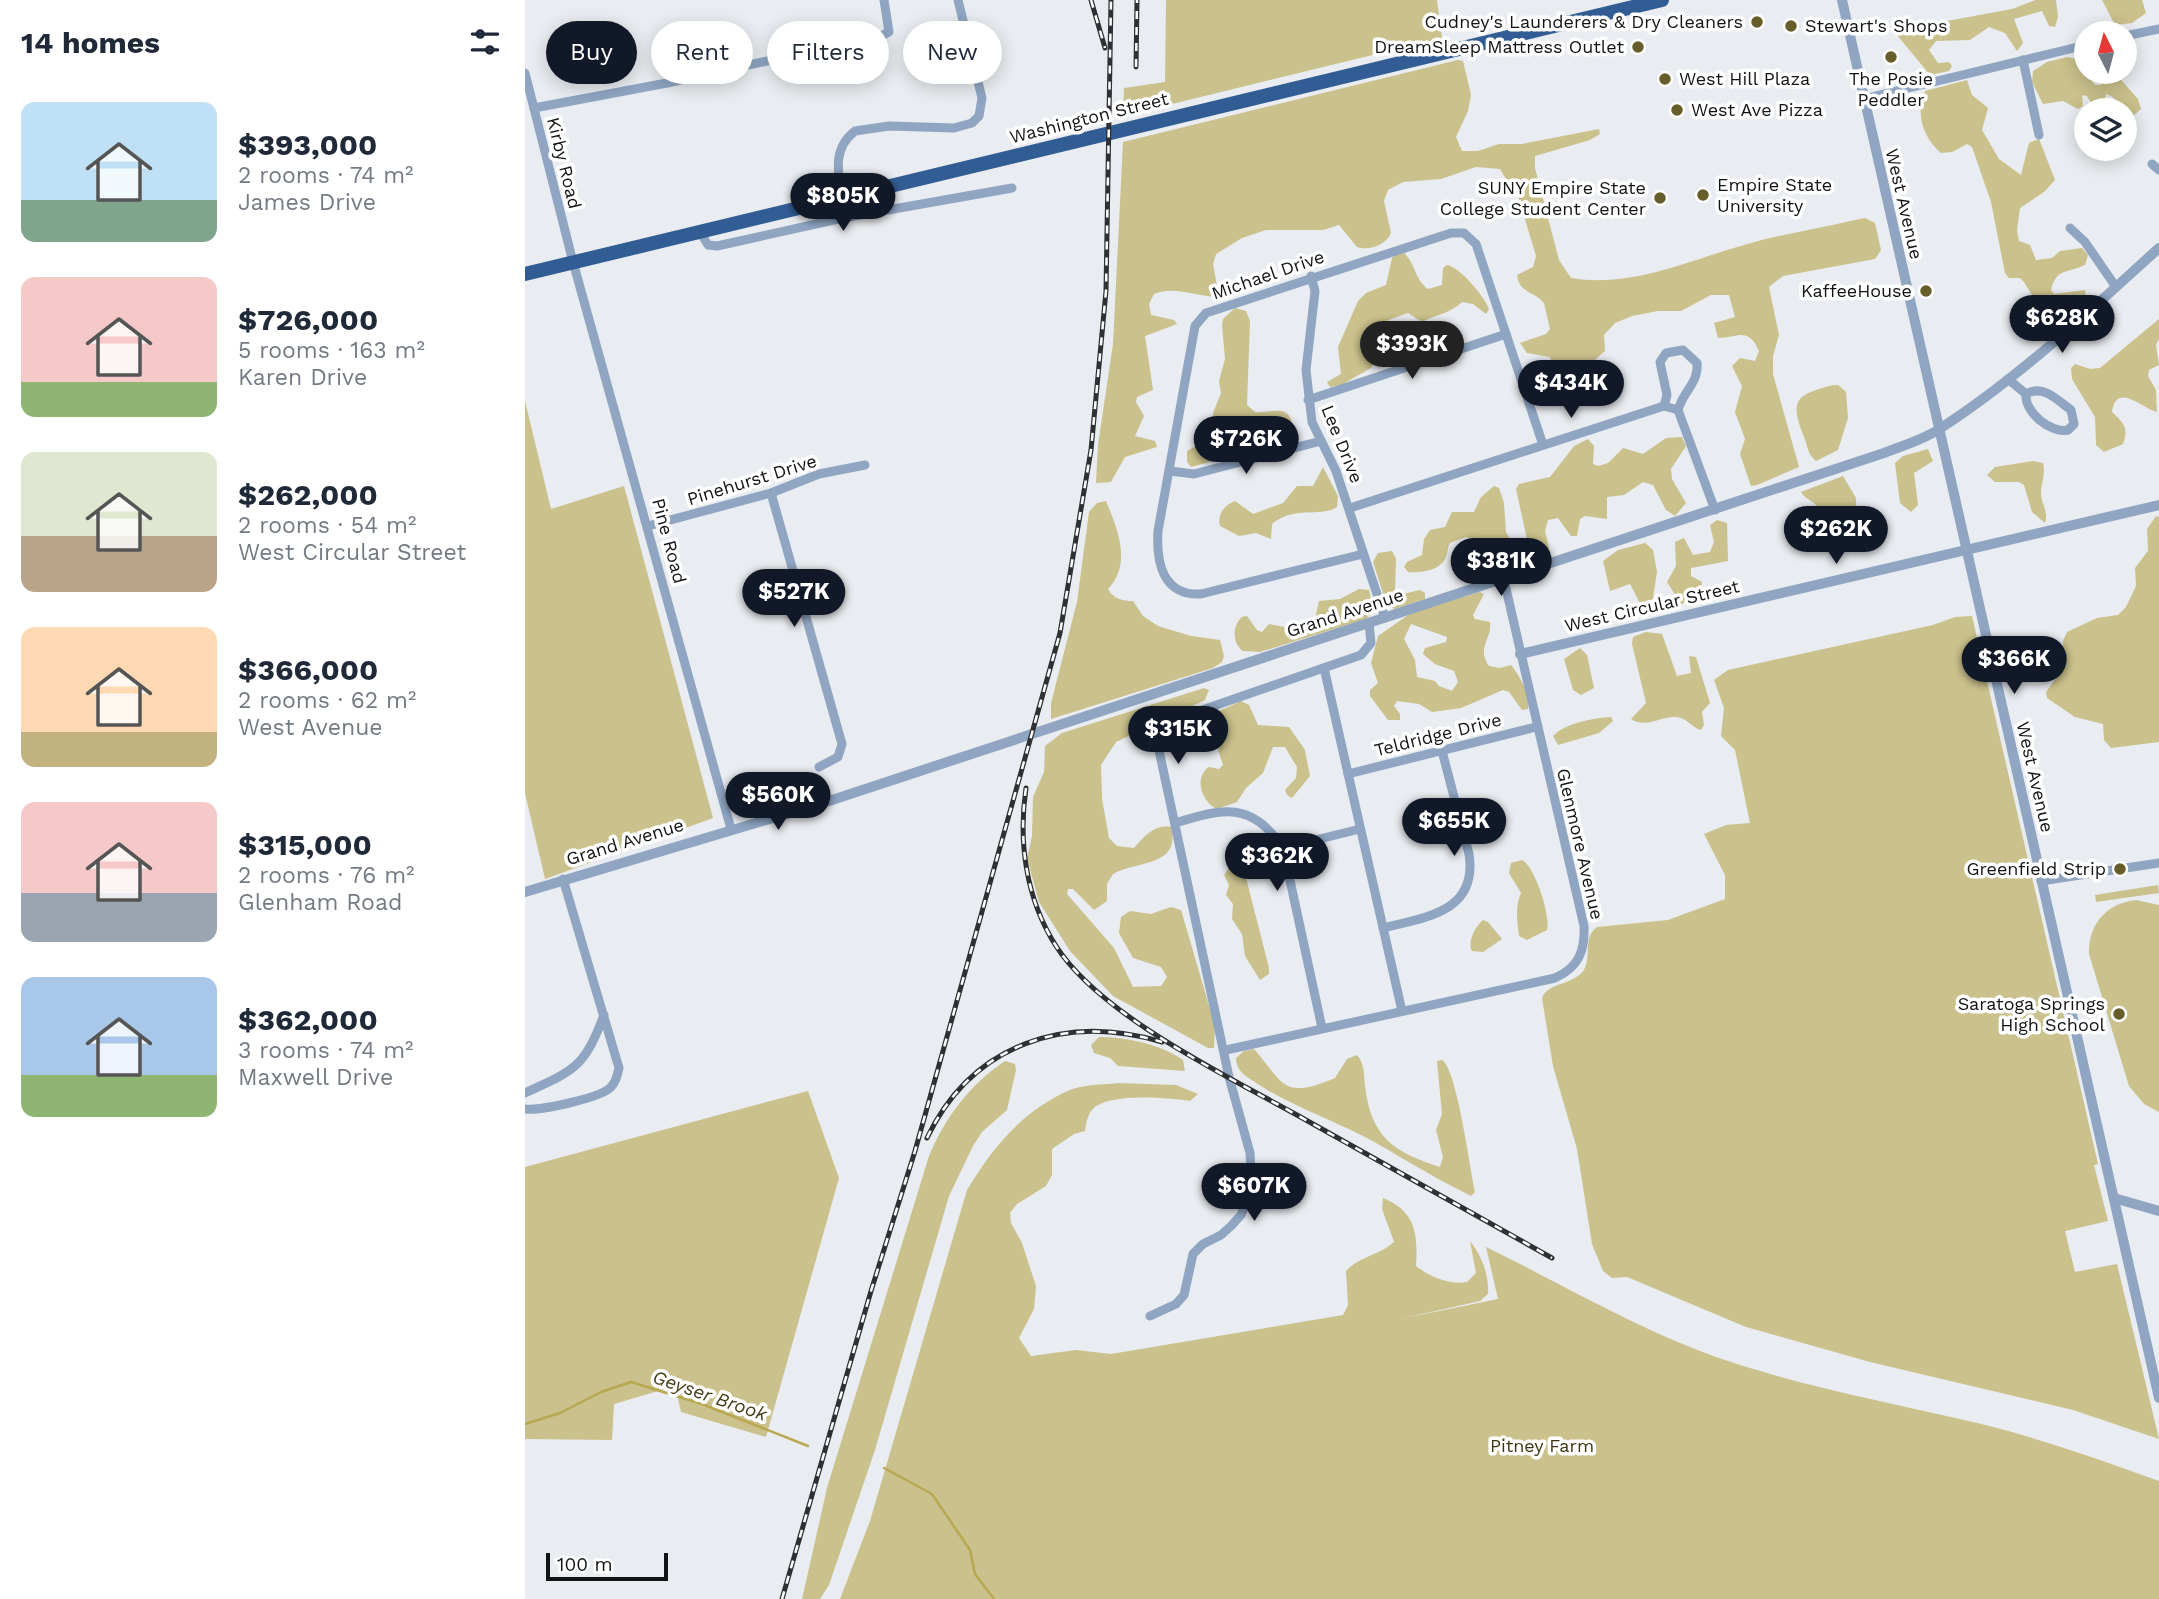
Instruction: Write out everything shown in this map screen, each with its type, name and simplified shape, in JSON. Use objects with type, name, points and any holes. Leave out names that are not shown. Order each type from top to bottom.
[{"type":"highway","name":"Washington Street","points":[[525,274],[1662,0]]},
{"type":"street","points":[[534,108],[667,83],[889,32],[884,0]]},
{"type":"street","points":[[842,198],[837,165],[840,149],[846,138],[855,131],[889,126],[954,128],[972,123],[979,116],[982,98],[958,0]]},
{"type":"street","name":"West Avenue","points":[[1842,0],[1965,552],[2159,1398]]},
{"type":"street","points":[[2137,34],[2159,29]]},
{"type":"street","points":[[1863,99],[2074,49]]},
{"type":"street","points":[[2023,60],[2039,135]]},
{"type":"street","name":"Kirby Road","points":[[525,73],[573,262]]},
{"type":"street","points":[[700,232],[708,245],[717,246],[854,216],[1012,188]]},
{"type":"street","points":[[2070,228],[2085,242],[2116,287]]},
{"type":"street","name":"Michael Drive","points":[[1363,554],[1201,594],[1176,590],[1166,580],[1157,548],[1192,337],[1199,318],[1213,309],[1311,276],[1455,232],[1464,233],[1476,244],[1543,445]]},
{"type":"street","name":"Grand Avenue","points":[[525,892],[823,803],[1884,453],[1938,430],[2008,379],[2159,248]]},
{"type":"street","name":"Pine Road","points":[[573,262],[649,526],[731,829]]},
{"type":"street","name":"Lee Drive","points":[[1311,276],[1315,291],[1306,370],[1312,422],[1350,508],[1385,618]]},
{"type":"street","points":[[1308,400],[1506,334]]},
{"type":"street","points":[[1664,406],[1667,395],[1660,362],[1666,353],[1683,350],[1691,354],[1697,363],[1698,375],[1681,399],[1678,410],[1715,510]]},
{"type":"street","points":[[2008,379],[2026,394],[2029,410],[2056,430],[2068,430],[2074,424],[2071,410],[2046,393],[2034,391],[2026,394]]},
{"type":"street","points":[[1350,508],[1664,406],[1678,410]]},
{"type":"street","points":[[1170,471],[1194,474],[1321,441]]},
{"type":"street","name":"Pinehurst Drive","points":[[649,526],[771,493],[819,474],[865,465]]},
{"type":"street","points":[[771,493],[842,744],[838,757],[819,766]]},
{"type":"street","name":"West Circular Street","points":[[1520,654],[2159,505]]},
{"type":"street","name":"Glenmore Avenue","points":[[1226,1050],[1555,978],[1577,963],[1585,945],[1584,926],[1504,580]]},
{"type":"street","points":[[1150,1316],[1176,1304],[1184,1295],[1193,1254],[1231,1226],[1245,1207],[1252,1188],[1252,1167],[1229,1077],[1226,1050],[1157,741],[1159,732],[1179,718],[1361,655],[1371,643],[1369,623]]},
{"type":"street","points":[[1324,668],[1402,1011]]},
{"type":"street","name":"Teldridge Drive","points":[[1348,774],[1537,727]]},
{"type":"street","points":[[1383,928],[1445,911],[1455,903],[1468,884],[1471,870],[1469,854],[1442,751]]},
{"type":"street","points":[[1175,823],[1211,812],[1245,813],[1262,821],[1283,848],[1322,1028]]},
{"type":"street","points":[[1283,848],[1360,829]]},
{"type":"street","points":[[2041,881],[2159,863]]},
{"type":"street","points":[[525,1109],[550,1107],[610,1087],[619,1068],[563,879]]},
{"type":"street","points":[[525,1093],[557,1079],[581,1062],[590,1051],[604,1015]]},
{"type":"street","points":[[2114,1198],[2159,1211]]},
{"type":"green space","points":[[1166,0],[1437,0],[1442,38],[1123,116],[1124,88],[1165,82]]},
{"type":"green space","points":[[2035,0],[2056,0],[2058,17],[2055,27],[2049,26],[2042,11],[2014,19],[2023,43],[2017,51],[2005,33],[1989,27],[1970,40],[1936,41],[1929,50],[1938,63],[1949,62],[1952,66],[1949,71],[1930,75],[1897,35],[1898,30],[2012,9]]},
{"type":"green space","points":[[2102,0],[2142,0],[2146,13],[2135,21],[2113,21]]},
{"type":"green space","points":[[2067,57],[2074,58],[2074,84],[2125,84],[2138,99],[2141,109],[2137,112],[2137,98],[2113,98],[2106,94],[2105,98],[2088,98],[2082,95],[2082,98],[2074,98],[2074,107],[2063,101],[2043,104],[2032,82],[2033,71],[2047,62]]},
{"type":"green space","points":[[1458,60],[1463,61],[1471,95],[1468,111],[1456,137],[1462,151],[1478,151],[1499,144],[1522,144],[1599,129],[1600,134],[1590,140],[1535,156],[1535,168],[1559,260],[1571,278],[1594,280],[1638,276],[1771,238],[1865,218],[1875,223],[1881,250],[1875,259],[1783,276],[1769,287],[1779,335],[1773,356],[1773,374],[1799,467],[1751,486],[1740,454],[1745,439],[1735,412],[1742,386],[1732,366],[1740,358],[1755,361],[1759,351],[1751,338],[1746,336],[1718,338],[1714,323],[1735,317],[1729,295],[1711,295],[1681,311],[1658,311],[1632,316],[1615,323],[1604,335],[1605,351],[1580,373],[1584,395],[1571,405],[1563,397],[1547,402],[1536,397],[1534,388],[1550,382],[1556,373],[1550,357],[1527,353],[1520,343],[1546,334],[1550,329],[1544,303],[1524,289],[1518,281],[1517,275],[1533,267],[1536,256],[1515,186],[1506,179],[1500,169],[1476,167],[1441,179],[1403,182],[1388,190],[1384,201],[1391,233],[1377,246],[1357,247],[1339,225],[1323,230],[1266,230],[1242,238],[1216,254],[1213,264],[1219,297],[1177,291],[1154,294],[1149,304],[1151,315],[1174,320],[1177,324],[1145,336],[1153,390],[1137,397],[1136,402],[1144,416],[1135,436],[1155,441],[1157,447],[1125,457],[1111,482],[1096,483],[1098,445],[1113,344],[1123,142]]},
{"type":"green space","points":[[1967,80],[1972,95],[1988,108],[1982,130],[1999,159],[2021,175],[2029,143],[2039,139],[2055,180],[2044,192],[2020,208],[2017,230],[2019,241],[2030,245],[2036,260],[2052,258],[2060,251],[2082,248],[2088,255],[2085,265],[2063,272],[2053,283],[2051,290],[2054,294],[2085,290],[2086,301],[2056,325],[2051,326],[2024,282],[2020,278],[2009,278],[2005,273],[1991,202],[1972,147],[1967,144],[1952,152],[1941,153],[1925,133],[1921,108],[1925,91]]},
{"type":"green space","points":[[1400,250],[1409,258],[1419,280],[1428,289],[1442,285],[1443,268],[1447,265],[1459,271],[1471,283],[1489,309],[1486,314],[1473,304],[1462,302],[1449,311],[1422,322],[1408,313],[1377,325],[1368,330],[1374,363],[1371,368],[1341,385],[1330,387],[1327,382],[1341,374],[1338,347],[1358,301],[1366,293],[1386,285],[1392,258]]},
{"type":"green space","points":[[1235,308],[1246,311],[1250,321],[1247,405],[1255,412],[1286,412],[1292,423],[1293,433],[1284,439],[1252,428],[1240,427],[1243,442],[1239,454],[1191,467],[1187,462],[1187,451],[1216,435],[1213,413],[1221,393],[1219,381],[1225,359],[1222,325],[1223,319]]},
{"type":"green space","points":[[2159,319],[2159,339],[2156,345],[2159,365],[2149,370],[2148,376],[2156,390],[2157,412],[2131,399],[2119,398],[2112,412],[2124,426],[2125,438],[2123,444],[2104,452],[2096,445],[2095,417],[2072,379],[2071,368],[2075,364],[2090,369],[2100,368]]},
{"type":"green space","points":[[1838,385],[1846,392],[1848,418],[1838,450],[1816,461],[1808,450],[1799,424],[1797,406],[1804,396]]},
{"type":"green space","points":[[525,401],[551,509],[624,486],[713,818],[545,879],[525,793]]},
{"type":"green space","points":[[1682,437],[1686,446],[1671,469],[1672,479],[1686,503],[1675,516],[1666,510],[1653,485],[1643,482],[1624,495],[1607,497],[1607,519],[1585,516],[1580,519],[1577,536],[1571,536],[1558,518],[1548,520],[1545,531],[1550,552],[1540,557],[1530,553],[1516,489],[1519,484],[1550,477],[1574,446],[1588,439],[1594,446],[1593,464],[1598,466],[1608,463],[1623,448],[1643,454],[1666,438]]},
{"type":"green space","points":[[1928,449],[1933,461],[1914,473],[1918,505],[1911,512],[1900,503],[1895,463],[1903,456]]},
{"type":"green space","points":[[2033,461],[2043,463],[2041,493],[2045,523],[2032,512],[2024,485],[2019,482],[1995,482],[1987,475],[1995,467]]},
{"type":"green space","points":[[1323,467],[1338,496],[1337,507],[1323,512],[1298,513],[1280,518],[1272,524],[1271,539],[1256,533],[1239,536],[1220,526],[1221,514],[1231,503],[1235,501],[1253,514],[1283,503],[1297,486],[1313,486]]},
{"type":"green space","points":[[1843,476],[1856,498],[1856,506],[1834,519],[1830,532],[1813,535],[1809,528],[1820,515],[1819,510],[1801,492]]},
{"type":"green space","points":[[1494,486],[1499,488],[1504,503],[1506,532],[1520,557],[1518,563],[1497,574],[1481,577],[1471,564],[1476,541],[1466,537],[1450,543],[1445,559],[1434,569],[1408,572],[1404,567],[1407,562],[1422,555],[1424,539],[1430,530],[1445,527],[1452,512],[1474,512],[1481,497]]},
{"type":"green space","points":[[1106,501],[1121,546],[1119,569],[1108,589],[1110,592],[1119,599],[1133,601],[1143,616],[1158,626],[1191,636],[1220,640],[1224,656],[1222,662],[1213,668],[1051,719],[1051,703],[1077,602],[1089,512],[1097,503]]},
{"type":"green space","points":[[2156,516],[2159,517],[2159,742],[2111,748],[2104,740],[2103,724],[2075,717],[2047,698],[2046,692],[2062,670],[2063,641],[2067,632],[2097,618],[2118,615],[2126,607],[2136,586],[2135,568],[2148,551],[2147,529]]},
{"type":"green space","points":[[1717,520],[1727,523],[1728,561],[1691,568],[1691,576],[1702,582],[1700,598],[1681,604],[1667,582],[1676,566],[1675,542],[1684,538],[1693,555],[1710,552],[1714,542],[1710,525]]},
{"type":"green space","points":[[1645,543],[1653,550],[1657,572],[1651,611],[1643,609],[1630,584],[1610,591],[1603,561],[1618,550]]},
{"type":"green space","points":[[1392,551],[1396,559],[1395,591],[1403,594],[1420,590],[1425,593],[1425,599],[1395,609],[1387,606],[1373,562],[1378,553]]},
{"type":"green space","points":[[1359,589],[1369,590],[1374,611],[1366,619],[1260,652],[1243,651],[1237,644],[1235,630],[1242,617],[1247,616],[1257,630],[1262,632],[1269,624],[1290,628],[1315,619],[1319,601],[1340,599]]},
{"type":"green space","points":[[1479,592],[1484,594],[1473,615],[1475,619],[1490,622],[1484,648],[1485,659],[1489,666],[1500,668],[1511,665],[1524,686],[1528,709],[1522,710],[1509,692],[1503,690],[1461,708],[1432,712],[1419,704],[1397,701],[1394,706],[1400,714],[1400,720],[1388,720],[1370,696],[1370,690],[1378,683],[1371,663],[1378,636],[1411,613]],"holes":[[[1411,624],[1447,637],[1446,642],[1425,648],[1423,654],[1435,664],[1454,671],[1458,682],[1452,691],[1439,686],[1435,681],[1417,677],[1415,660],[1404,639]]]},
{"type":"green space","points":[[1972,616],[2098,1164],[2094,1165],[2108,1221],[2065,1231],[2075,1272],[2117,1264],[2159,1439],[2073,1410],[1870,1362],[1746,1327],[1627,1277],[1612,1278],[1603,1271],[1592,1244],[1577,1149],[1553,1066],[1542,998],[1550,989],[1580,975],[1584,970],[1588,942],[1592,931],[1597,927],[1668,920],[1725,899],[1725,875],[1704,834],[1726,825],[1750,823],[1735,750],[1721,736],[1724,708],[1714,680],[1728,670],[1933,625],[1955,617]]},
{"type":"green space","points":[[1646,632],[1662,634],[1677,676],[1691,673],[1689,656],[1696,657],[1710,703],[1702,712],[1704,725],[1701,730],[1676,717],[1642,723],[1631,719],[1646,703],[1632,644],[1633,637]]},
{"type":"green space","points":[[1580,648],[1587,655],[1594,688],[1581,695],[1573,690],[1564,659]]},
{"type":"green space","points":[[1204,688],[1209,690],[1205,700],[1116,742],[1101,765],[1102,799],[1109,838],[1117,846],[1134,848],[1154,829],[1171,827],[1170,849],[1155,860],[1113,874],[1107,884],[1107,901],[1094,910],[1073,889],[1068,889],[1067,894],[1114,948],[1133,987],[1161,986],[1167,977],[1161,967],[1133,958],[1119,933],[1121,917],[1130,911],[1151,914],[1171,907],[1181,910],[1215,1026],[1214,1048],[1208,1048],[1113,996],[1070,951],[1039,902],[1027,858],[1032,836],[1033,797],[1044,772],[1045,746],[1062,733]]},
{"type":"green space","points":[[1241,701],[1249,705],[1258,725],[1289,727],[1305,750],[1310,776],[1292,798],[1287,795],[1285,790],[1296,778],[1297,767],[1285,747],[1273,747],[1263,773],[1246,788],[1237,802],[1217,809],[1207,801],[1201,790],[1201,777],[1204,772],[1209,767],[1219,769],[1223,765],[1209,722],[1215,713]]},
{"type":"green space","points":[[1611,717],[1613,721],[1599,733],[1558,745],[1553,736],[1572,725]]},
{"type":"green space","points":[[1236,853],[1242,862],[1269,968],[1269,974],[1260,980],[1245,956],[1242,934],[1232,919],[1233,904],[1226,895],[1229,885],[1224,875]]},
{"type":"green space","points":[[1522,860],[1537,881],[1548,924],[1547,930],[1527,940],[1519,936],[1517,908],[1521,893],[1509,873],[1511,863]]},
{"type":"green space","points":[[2158,885],[2159,893],[2096,902],[2095,895]]},
{"type":"green space","points":[[2136,900],[2159,905],[2159,1112],[2144,1104],[2129,1086],[2089,954],[2092,933],[2101,917],[2116,905]]},
{"type":"green space","points":[[1483,920],[1488,922],[1502,939],[1483,952],[1472,951],[1470,943]]},
{"type":"green space","points":[[1099,1037],[1120,1038],[1154,1046],[1183,1060],[1185,1071],[1118,1066],[1110,1058],[1094,1053],[1091,1045]]},
{"type":"green space","points":[[1254,1049],[1279,1079],[1294,1088],[1318,1085],[1335,1078],[1347,1059],[1357,1055],[1363,1066],[1368,1104],[1379,1130],[1397,1148],[1440,1167],[1443,1157],[1436,1130],[1442,1114],[1437,1061],[1442,1060],[1448,1067],[1458,1100],[1475,1192],[1471,1196],[1376,1143],[1265,1089],[1244,1075],[1237,1065],[1236,1058],[1244,1051]]},
{"type":"green space","points":[[1005,1061],[1015,1064],[1016,1070],[1007,1110],[982,1132],[949,1196],[875,1450],[829,1585],[820,1599],[802,1599],[827,1488],[929,1156],[960,1103],[981,1080]]},
{"type":"green space","name":"Pitney Farm","points":[[1118,1083],[1176,1085],[1198,1094],[1190,1101],[1124,1098],[1100,1104],[1090,1112],[1085,1131],[1074,1134],[1052,1149],[1052,1175],[1046,1186],[1017,1204],[1010,1213],[1011,1223],[1022,1243],[1036,1286],[1034,1309],[1019,1338],[1031,1356],[1076,1350],[1111,1354],[1343,1315],[1348,1305],[1346,1271],[1394,1242],[1382,1209],[1383,1198],[1402,1210],[1413,1225],[1416,1266],[1440,1279],[1467,1282],[1476,1273],[1470,1241],[1481,1259],[1487,1280],[1488,1294],[1480,1301],[1400,1319],[1498,1299],[1486,1247],[1633,1322],[1725,1360],[1819,1387],[2023,1435],[2159,1481],[2159,1599],[840,1599],[870,1521],[967,1190],[998,1145],[1037,1108],[1076,1088]]},
{"type":"green space","points":[[808,1091],[839,1178],[766,1437],[681,1412],[675,1386],[614,1404],[612,1440],[525,1439],[525,1167]]},
{"type":"waterway","name":"Geyser Brook","points":[[525,1424],[560,1413],[601,1392],[631,1382],[702,1404],[808,1446]]},
{"type":"waterway","name":"Geyser Brook","points":[[884,1468],[932,1494],[970,1550],[975,1574],[994,1599]]},
{"type":"railway","points":[[1091,0],[1105,48]]},
{"type":"railway","points":[[782,1599],[871,1291],[915,1151],[1060,633],[1091,450],[1106,291],[1111,0]]},
{"type":"railway","points":[[1136,67],[1137,0]]},
{"type":"railway","points":[[1026,788],[1023,829],[1031,890],[1056,946],[1076,971],[1102,996],[1201,1062],[1552,1258]]},
{"type":"railway","points":[[927,1138],[946,1106],[969,1079],[996,1059],[1025,1044],[1057,1035],[1091,1032],[1126,1034],[1162,1042]]},
{"type":"place","name":"Cudney's Launderers & Dry Cleaners","points":[[1757,22]]},
{"type":"place","name":"Stewart's Shops","points":[[1791,26]]},
{"type":"place","name":"DreamSleep Mattress Outlet","points":[[1638,47]]},
{"type":"place","name":"The Posie Peddler","points":[[1891,57]]},
{"type":"place","name":"West Hill Plaza","points":[[1665,79]]},
{"type":"place","name":"West Ave Pizza","points":[[1677,110]]},
{"type":"place","name":"Empire State University","points":[[1703,195]]},
{"type":"place","name":"SUNY Empire State College Student Center","points":[[1660,198]]},
{"type":"place","name":"KaffeeHouse","points":[[1926,291]]},
{"type":"place","name":"Greenfield Strip","points":[[2120,869]]},
{"type":"place","name":"Saratoga Springs High School","points":[[2119,1014]]}]
